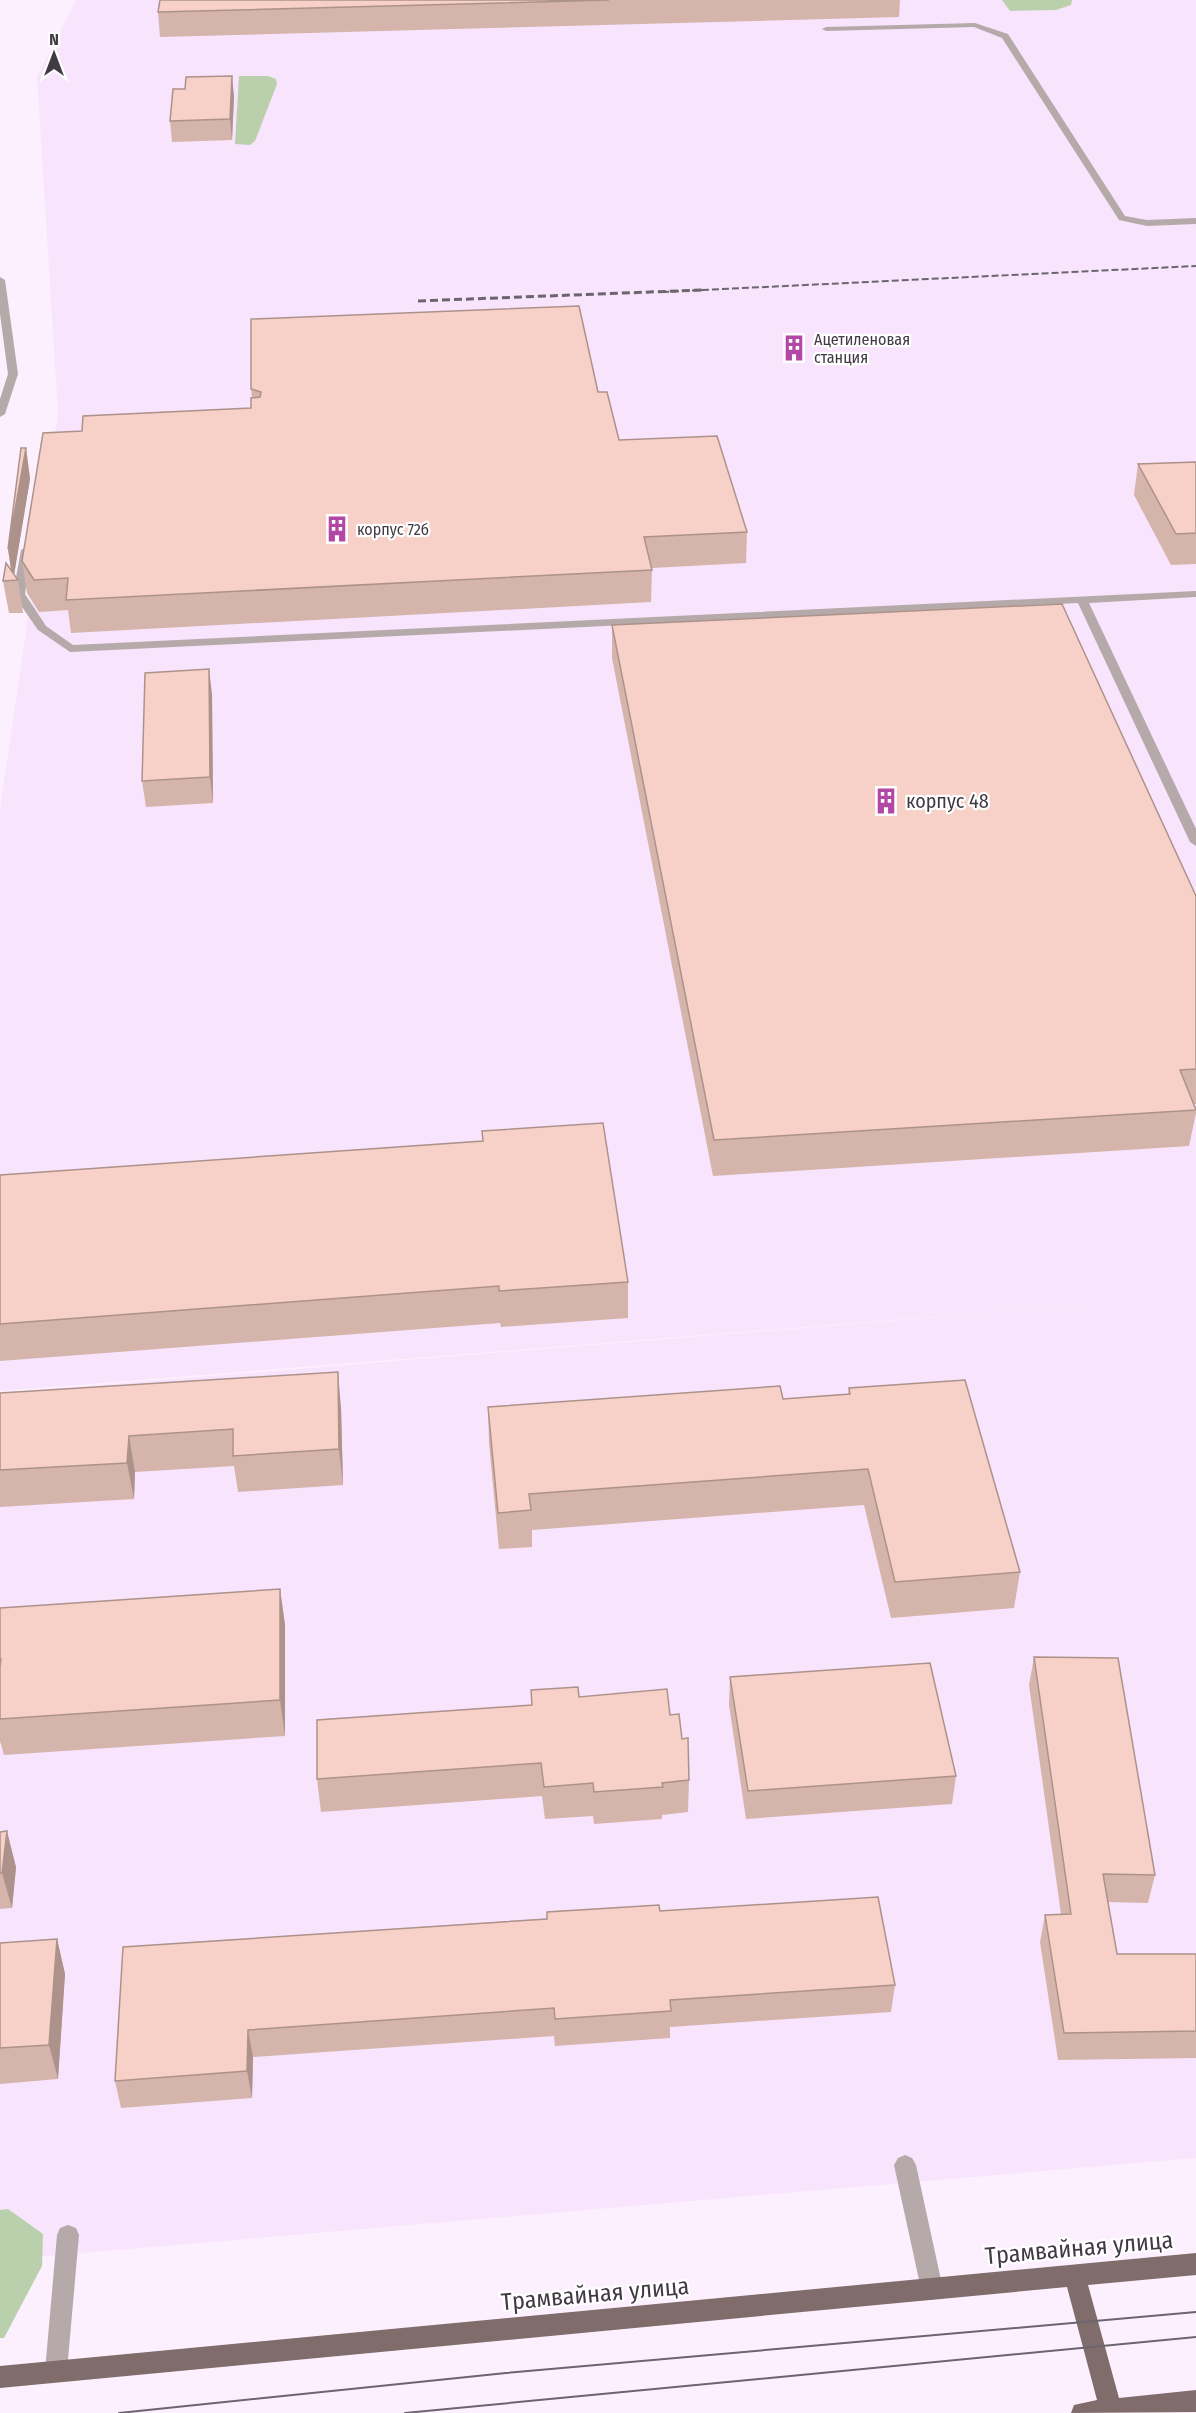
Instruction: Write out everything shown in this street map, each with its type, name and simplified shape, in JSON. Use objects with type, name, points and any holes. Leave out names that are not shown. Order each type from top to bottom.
[{"type":"main road","name":"Трамвайная улица","points":[[0,2377],[1196,2264]]},
{"type":"main road","points":[[1075,2276],[1111,2409]]},
{"type":"main road","points":[[1082,2413],[1196,2401]]},
{"type":"lane","points":[[826,29],[975,25],[1005,36],[1122,218],[1147,224],[1196,221]]},
{"type":"lane","points":[[0,280],[14,374],[0,414]]},
{"type":"lane","points":[[28,539],[19,594],[42,628],[70,649],[1196,594]]},
{"type":"lane","points":[[1082,599],[1196,842]]},
{"type":"lane","points":[[905,2165],[932,2289]]},
{"type":"lane","points":[[56,2371],[68,2235]]},
{"type":"shaded area","points":[[76,0],[1196,0],[1196,2158],[0,2260],[0,1393],[1134,1301],[0,1391],[0,809],[58,414],[37,77]]},
{"type":"green space","points":[[1002,0],[1072,0],[1071,5],[1056,10],[1010,11]]},
{"type":"green space","points":[[239,76],[268,76],[276,79],[277,84],[255,141],[250,145],[235,144]]},
{"type":"green space","points":[[8,2209],[43,2234],[42,2266],[4,2338],[0,2338],[0,2210]]},
{"type":"building","points":[[160,0],[609,0],[158,12]]},
{"type":"building","points":[[232,76],[230,119],[170,121],[173,89],[185,89],[186,77]]},
{"type":"building","points":[[579,306],[598,392],[607,392],[619,440],[717,436],[747,532],[644,537],[652,570],[66,600],[68,578],[34,580],[22,561],[43,433],[82,431],[83,416],[251,408],[251,398],[260,397],[261,392],[251,389],[251,319]]},
{"type":"building","points":[[21,448],[26,448],[8,549]]},
{"type":"building","points":[[1196,462],[1196,533],[1176,534],[1138,464]]},
{"type":"building","points":[[6,563],[18,580],[3,581]]},
{"type":"building","name":"корпус 48","points":[[1062,604],[1196,896],[1196,1069],[1180,1070],[1196,1110],[714,1140],[612,625]]},
{"type":"building","points":[[209,669],[210,777],[142,781],[145,673]]},
{"type":"building","points":[[603,1123],[628,1282],[499,1291],[499,1286],[0,1324],[0,1175],[483,1141],[482,1131]]},
{"type":"building","points":[[338,1372],[339,1449],[233,1456],[233,1429],[129,1436],[127,1463],[0,1470],[0,1393]]},
{"type":"building","points":[[965,1380],[1020,1572],[895,1582],[868,1469],[529,1494],[531,1510],[498,1513],[488,1407],[780,1386],[783,1399],[850,1394],[849,1388]]},
{"type":"building","points":[[280,1589],[280,1700],[0,1719],[0,1608]]},
{"type":"building","points":[[1034,1657],[1118,1658],[1155,1875],[1103,1874],[1117,1954],[1196,1954],[1196,2031],[1064,2033],[1045,1915],[1071,1914]]},
{"type":"building","points":[[930,1663],[956,1776],[748,1791],[730,1677]]},
{"type":"building","points":[[578,1687],[579,1697],[667,1689],[670,1715],[679,1714],[682,1739],[688,1738],[689,1780],[662,1783],[663,1787],[594,1792],[593,1783],[544,1787],[541,1763],[317,1779],[317,1720],[532,1705],[531,1690]]},
{"type":"building","points":[[7,1831],[2,1873],[0,1873],[0,1832]]},
{"type":"building","points":[[878,1897],[895,1985],[670,2000],[671,2011],[555,2019],[554,2008],[248,2030],[247,2071],[115,2081],[123,1947],[547,1919],[547,1912],[659,1905],[660,1911]]},
{"type":"building","points":[[57,1939],[49,2045],[0,2048],[0,1943]]},
{"type":"tram line","points":[[119,2413],[506,2373],[1196,2312]]},
{"type":"tram line","points":[[405,2413],[1196,2337]]},
{"type":"railway","points":[[662,292],[1196,266]]},
{"type":"railway","points":[[418,301],[702,290]]},
{"type":"place","name":"Ацетиленовая станция","points":[[794,348]]},
{"type":"place","name":"корпус 72б","points":[[337,529]]},
{"type":"place","name":"корпус 48","points":[[886,801]]}]
